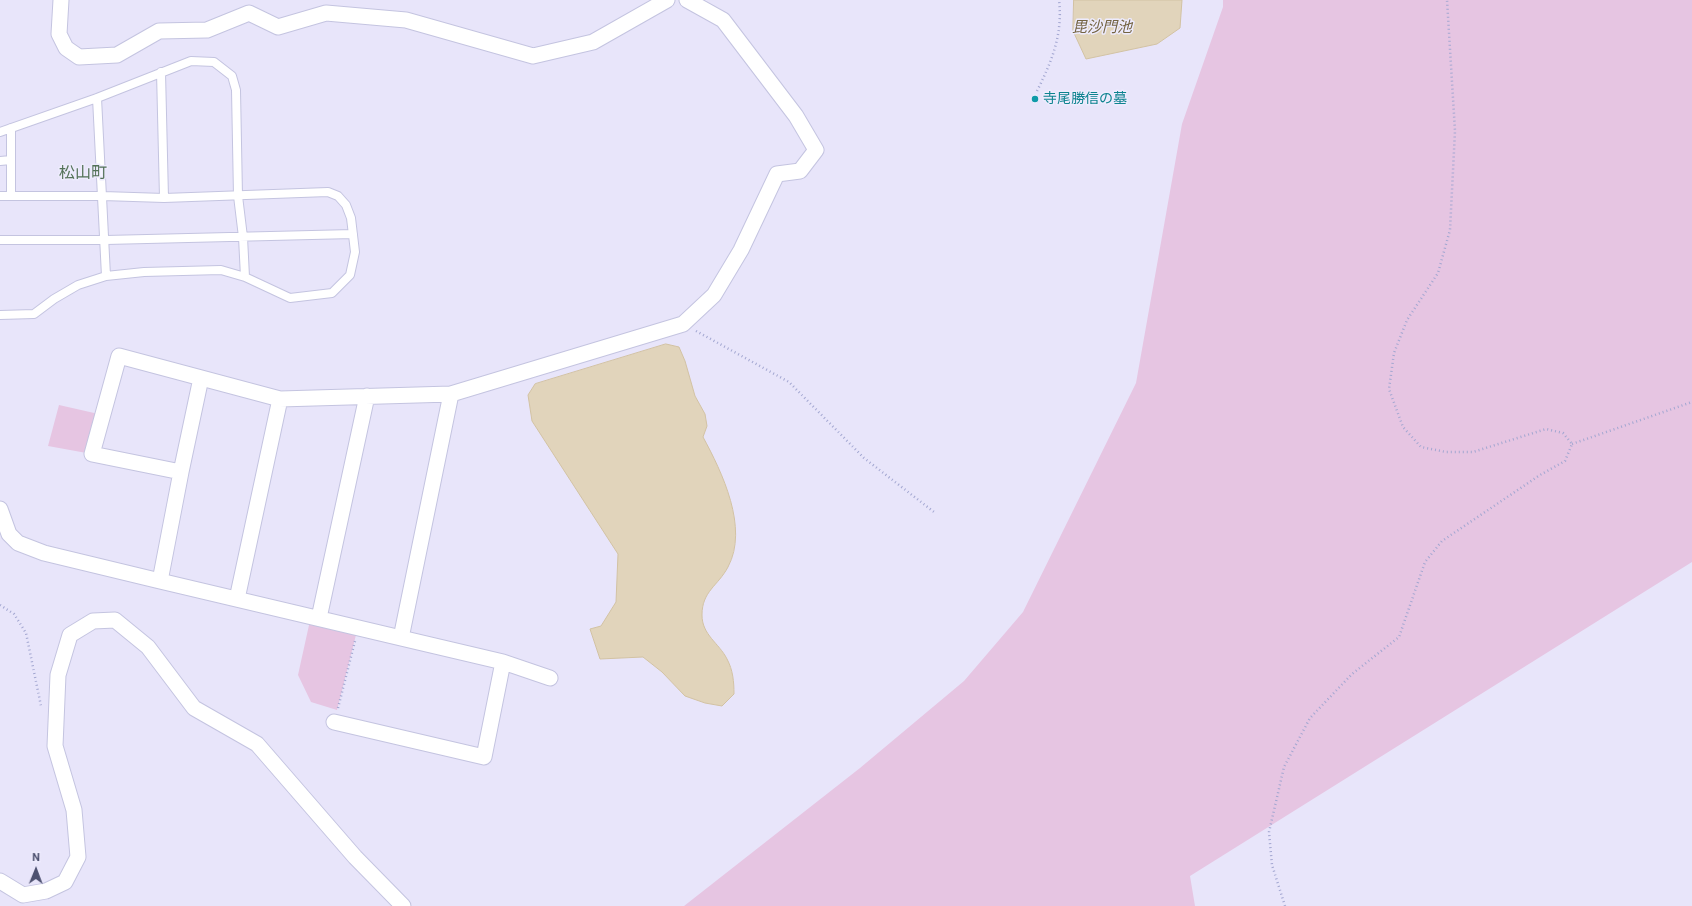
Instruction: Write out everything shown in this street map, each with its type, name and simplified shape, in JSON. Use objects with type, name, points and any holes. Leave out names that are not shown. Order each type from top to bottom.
[{"type":"street","points":[[61,0],[59,34],[66,48],[79,57],[117,55],[159,31],[208,30],[248,12],[278,27],[326,13],[406,20],[533,56],[593,42],[667,0]]},
{"type":"street","points":[[181,472],[92,454],[119,356],[280,398],[451,394],[683,324],[714,295],[741,250],[777,174],[800,171],[816,150],[796,116],[723,20],[686,0]]},
{"type":"street","points":[[160,581],[201,378]]},
{"type":"street","points":[[402,638],[451,394]]},
{"type":"street","points":[[319,618],[368,396]]},
{"type":"street","points":[[237,599],[280,398]]},
{"type":"street","points":[[0,509],[9,534],[18,543],[44,553],[503,662],[550,678]]},
{"type":"street","points":[[0,881],[23,895],[46,891],[65,882],[78,857],[74,810],[55,746],[58,675],[70,635],[94,620],[115,620],[148,647],[194,708],[257,744],[355,857],[403,906]]},
{"type":"street","points":[[334,722],[484,757],[503,662]]},
{"type":"lane","points":[[0,132],[97,98],[191,61],[214,62],[232,76],[236,90],[238,196],[243,237],[244,277]]},
{"type":"lane","points":[[161,72],[164,198]]},
{"type":"lane","points":[[97,98],[106,240],[106,276]]},
{"type":"lane","points":[[10,128],[11,196]]},
{"type":"lane","points":[[0,161],[11,160]]},
{"type":"lane","points":[[0,196],[103,196],[164,198],[328,192],[338,196],[346,205],[351,218],[355,252],[350,275],[332,293],[290,298],[244,277],[221,270],[144,272],[106,276],[78,284],[34,314],[0,315]]},
{"type":"lane","points":[[0,240],[106,240],[353,234]]},
{"type":"path","points":[[1038,91],[1052,62],[1060,30],[1059,0]]},
{"type":"path","points":[[1447,0],[1455,131],[1450,230],[1438,273],[1408,320],[1394,353],[1389,389],[1403,428],[1421,447],[1446,452],[1473,452],[1546,429],[1563,432],[1572,444]]},
{"type":"path","points":[[683,324],[789,382],[864,458],[934,512]]},
{"type":"path","points":[[1572,444],[1692,402]]},
{"type":"path","points":[[1285,906],[1272,865],[1269,832],[1284,767],[1310,718],[1352,674],[1399,636],[1425,562],[1442,541],[1540,475],[1566,461],[1572,444]]},
{"type":"path","points":[[0,605],[14,614],[26,633],[35,685],[43,712]]},
{"type":"path","points":[[334,722],[358,627]]},
{"type":"shaded area","points":[[1223,0],[1692,0],[1692,562],[1190,876],[1195,906],[684,906],[860,768],[964,681],[1023,612],[1136,383],[1182,124],[1223,7]]},
{"type":"shaded area","points":[[59,405],[103,415],[92,454],[48,446]]},
{"type":"shaded area","points":[[311,616],[358,627],[337,710],[311,702],[298,675]]},
{"type":"water","name":"毘沙門池","points":[[1074,0],[1182,0],[1180,28],[1157,44],[1086,59],[1073,31]]},
{"type":"water","points":[[666,344],[679,347],[685,361],[695,396],[705,414],[707,426],[703,437],[725,483],[734,518],[736,535],[734,552],[724,574],[708,594],[703,607],[702,615],[705,628],[724,653],[732,672],[734,694],[722,706],[705,703],[685,696],[662,672],[643,657],[600,659],[590,629],[601,626],[616,602],[618,554],[532,421],[528,395],[535,384]]},
{"type":"place","name":"寺尾勝信の墓","points":[[1035,99]]},
{"type":"district","name":"松山町","points":[[83,174]]}]
